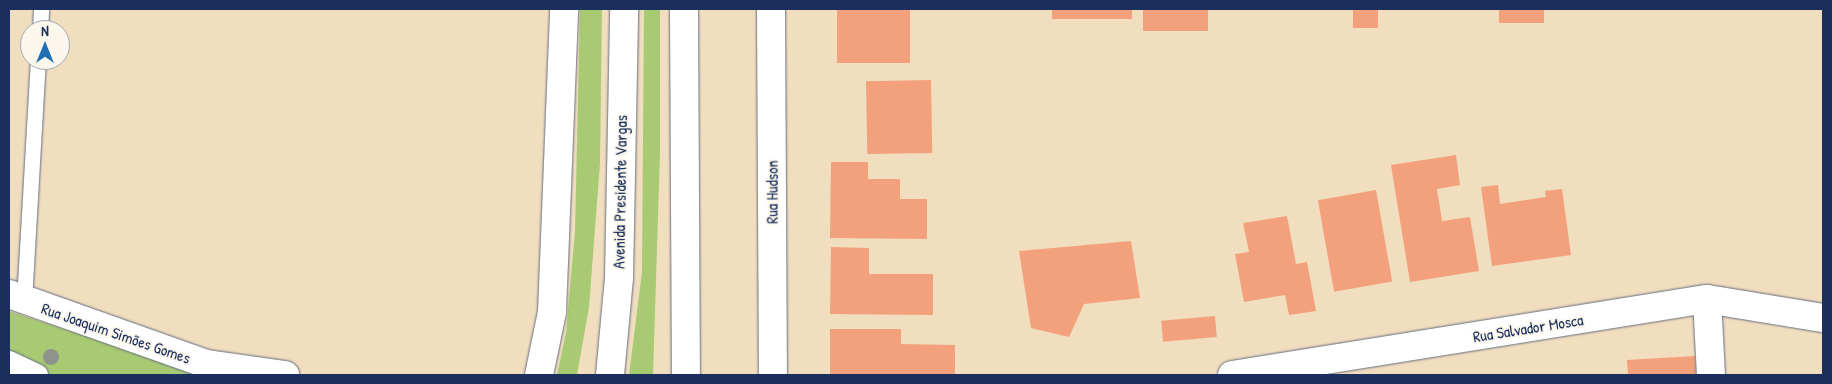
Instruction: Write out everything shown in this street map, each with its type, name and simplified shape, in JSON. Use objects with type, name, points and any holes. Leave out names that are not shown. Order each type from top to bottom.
[{"type":"street","points":[[539,375],[552,312],[564,9]]},
{"type":"street","name":"Avenida Presidente Vargas","points":[[610,375],[619,278],[624,9]]},
{"type":"street","points":[[684,9],[686,375]]},
{"type":"street","name":"Rua Hudson","points":[[771,9],[773,375]]},
{"type":"street","name":"Rua Joaquim Simões Gomes","points":[[16,298],[208,364],[285,375]]},
{"type":"street","points":[[1707,299],[1711,375]]},
{"type":"street","name":"Rua Salvador Mosca","points":[[1232,375],[1707,299],[1823,318]]},
{"type":"street","points":[[17,367],[37,375]]},
{"type":"lane","points":[[16,298],[37,70]]},
{"type":"green space","points":[[580,9],[602,9],[600,163],[589,307],[577,375],[557,375],[566,333],[575,231]]},
{"type":"green space","points":[[644,9],[660,9],[660,153],[653,375],[629,375],[642,272]]},
{"type":"green space","points":[[9,311],[202,375],[9,375]]},
{"type":"building","points":[[837,9],[910,9],[910,63],[837,63]]},
{"type":"building","points":[[1052,9],[1132,9],[1132,19],[1052,19]]},
{"type":"building","points":[[1143,9],[1208,9],[1208,31],[1143,31]]},
{"type":"building","points":[[1353,9],[1378,9],[1378,28],[1353,28]]},
{"type":"building","points":[[1499,9],[1544,9],[1544,23],[1499,23]]},
{"type":"building","points":[[931,80],[932,153],[867,154],[866,81]]},
{"type":"building","points":[[1456,155],[1460,185],[1437,189],[1442,221],[1470,217],[1479,271],[1410,282],[1391,165]]},
{"type":"building","points":[[831,162],[868,162],[868,179],[900,179],[900,199],[927,199],[927,239],[830,238]]},
{"type":"building","points":[[1498,185],[1500,204],[1546,197],[1545,191],[1562,189],[1571,255],[1492,266],[1481,187]]},
{"type":"building","points":[[1376,190],[1392,282],[1334,292],[1318,200]]},
{"type":"building","points":[[1287,216],[1296,264],[1307,262],[1316,311],[1289,315],[1285,295],[1244,302],[1235,254],[1249,252],[1243,223]]},
{"type":"building","points":[[1131,241],[1140,298],[1084,304],[1069,337],[1031,328],[1019,251]]},
{"type":"building","points":[[831,247],[869,248],[869,274],[933,274],[933,315],[830,314]]},
{"type":"building","points":[[1215,316],[1217,337],[1163,342],[1161,321]]},
{"type":"building","points":[[830,329],[901,329],[901,344],[955,345],[955,375],[830,375]]},
{"type":"building","points":[[1695,356],[1696,375],[1628,375],[1627,360]]}]
